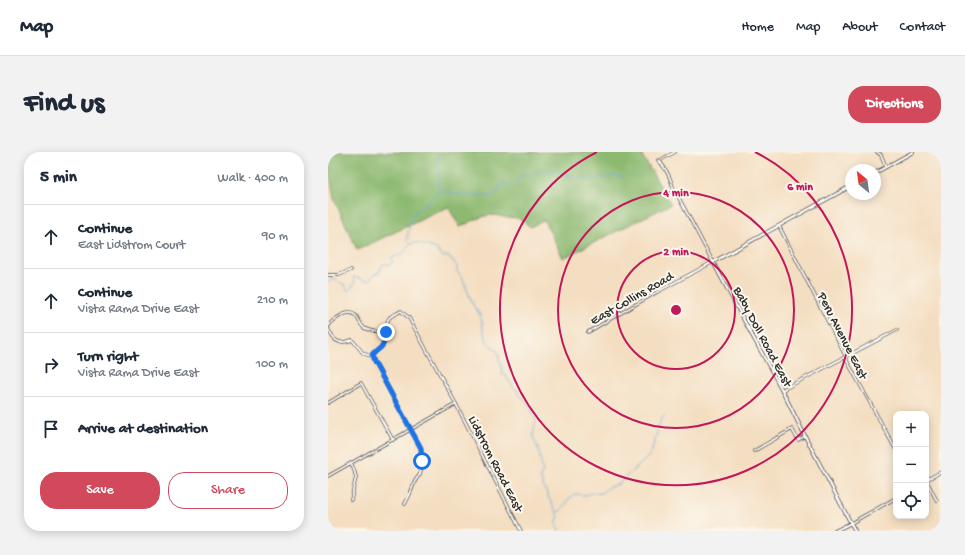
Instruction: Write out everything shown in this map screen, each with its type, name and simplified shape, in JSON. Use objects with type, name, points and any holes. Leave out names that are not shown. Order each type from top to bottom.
[{"type":"street","name":"Baby Doll Road East","points":[[675,152],[659,161],[671,179],[673,188],[782,390],[855,531]]},
{"type":"street","points":[[877,152],[881,155],[886,167]]},
{"type":"street","points":[[881,170],[913,152]]},
{"type":"street","name":"East Collins Road","points":[[588,332],[657,292],[845,189]]},
{"type":"street","name":"Peru Avenue East","points":[[779,226],[847,361],[894,447]]},
{"type":"street","points":[[328,275],[339,275],[351,270]]},
{"type":"street","name":"Lidstrom Road East","points":[[386,332],[389,318],[401,311],[409,318],[456,404],[522,531]]},
{"type":"street","points":[[372,358],[374,352],[381,347],[384,342],[386,332],[372,331],[365,328],[351,312],[330,323],[328,327],[329,332],[335,340],[340,343],[352,340],[363,354],[372,358],[421,448],[422,466],[420,474],[414,481],[405,504]]},
{"type":"street","points":[[782,390],[897,330]]},
{"type":"street","points":[[328,403],[362,383],[393,440]]},
{"type":"street","points":[[328,476],[456,404]]},
{"type":"street","points":[[754,450],[792,429],[798,440],[805,436]]},
{"type":"street","points":[[351,463],[356,477],[352,500]]},
{"type":"street","points":[[929,478],[941,472]]},
{"type":"street","points":[[928,483],[937,501]]},
{"type":"street","points":[[835,531],[893,500]]},
{"type":"green space","points":[[334,152],[640,152],[671,204],[563,258],[544,220],[530,227],[524,221],[519,219],[488,215],[460,227],[448,207],[357,250],[334,199],[328,163]]},
{"type":"waterway","points":[[438,191],[439,170],[437,160],[439,152]]},
{"type":"waterway","points":[[407,241],[411,217],[439,192],[446,191],[457,195],[491,195],[498,191],[499,187],[505,183],[509,185],[520,179],[521,175],[523,174],[527,177],[545,170],[556,170],[563,174],[584,179],[604,178],[614,175],[623,177]]},
{"type":"waterway","points":[[409,244],[417,243],[437,249],[439,253],[443,256],[449,257],[457,266],[457,271],[462,277],[473,305],[479,313],[487,342],[499,354],[502,375],[506,374],[508,381],[511,383],[513,388],[517,390],[518,394],[531,408],[536,421],[533,435],[543,471],[540,477],[559,517],[557,520],[559,531]]},
{"type":"waterway","points":[[328,282],[333,279],[344,284],[348,291],[355,281],[353,277],[370,280],[372,276],[380,271],[383,264],[392,263],[391,258],[403,254],[409,245]]},
{"type":"waterway","points":[[557,512],[563,508],[569,498],[575,494],[586,495],[591,493],[601,493],[609,487],[619,484],[651,453],[660,422],[665,416]]},
{"type":"route","points":[[386,332],[384,342],[372,356],[421,448],[422,461]]}]
